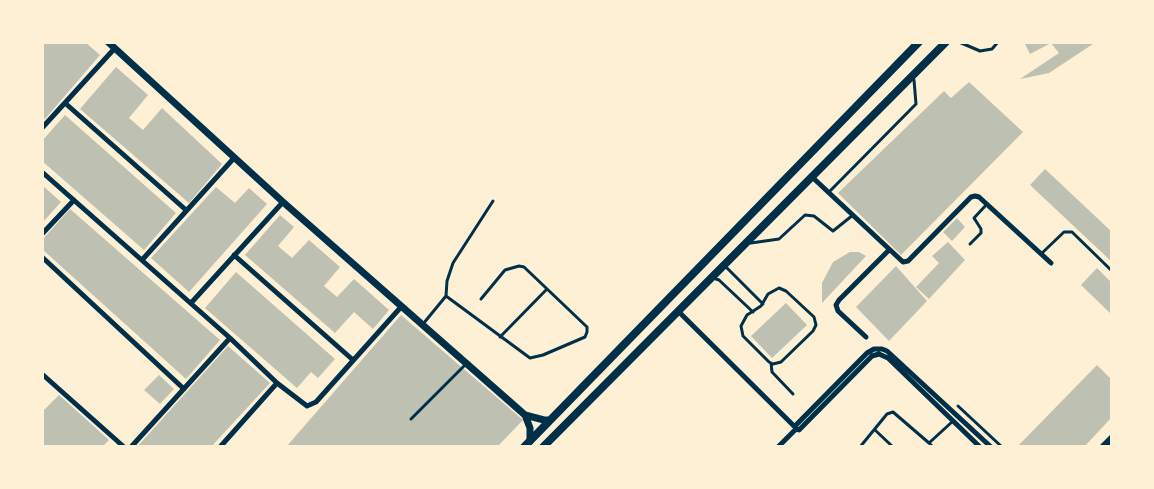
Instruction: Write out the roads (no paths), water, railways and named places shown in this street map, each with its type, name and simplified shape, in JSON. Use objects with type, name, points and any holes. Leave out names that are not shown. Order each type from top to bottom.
[{"type":"main road","points":[[527,444],[919,42]]},
{"type":"main road","points":[[543,447],[946,42]]},
{"type":"main road","points":[[818,145],[823,142],[829,143],[833,148],[831,156]]},
{"type":"street","points":[[108,42],[282,202],[525,415],[530,427],[527,444]]},
{"type":"street","points":[[42,129],[115,48]]},
{"type":"street","points":[[65,103],[186,210]]},
{"type":"street","points":[[142,260],[234,158]]},
{"type":"street","points":[[42,171],[278,383],[307,406],[316,402],[400,307]]},
{"type":"street","points":[[812,176],[902,261],[907,262],[972,197],[977,196],[1051,263]]},
{"type":"street","points":[[42,234],[74,200]]},
{"type":"street","points":[[191,303],[282,202]]},
{"type":"street","points":[[866,337],[838,311],[836,305],[838,300],[889,250]]},
{"type":"street","points":[[234,255],[353,360]]},
{"type":"street","points":[[42,257],[184,389]]},
{"type":"street","points":[[678,311],[797,428]]},
{"type":"street","points":[[131,447],[230,338]]},
{"type":"street","points":[[797,428],[867,353],[880,348],[887,351],[991,447]]},
{"type":"street","points":[[778,447],[871,357],[877,354],[886,357],[980,447]]},
{"type":"street","points":[[42,374],[124,447]]},
{"type":"street","points":[[220,447],[278,383]]},
{"type":"street","points":[[525,415],[550,420]]},
{"type":"street","points":[[1103,447],[1112,438]]},
{"type":"lane","points":[[959,42],[980,51],[992,49],[998,42]]},
{"type":"lane","points":[[829,192],[916,104],[914,80]]},
{"type":"lane","points":[[422,326],[446,296],[447,281],[453,263],[493,201]]},
{"type":"lane","points":[[970,244],[981,232],[974,218],[987,204]]},
{"type":"lane","points":[[743,246],[779,238],[805,215],[811,215],[833,231],[853,215]]},
{"type":"lane","points":[[1041,254],[1064,232],[1072,232],[1112,271]]},
{"type":"lane","points":[[724,265],[763,304]]},
{"type":"lane","points":[[446,296],[530,358],[543,355],[585,337],[587,327],[524,267],[505,270],[481,299]]},
{"type":"lane","points":[[711,278],[719,280],[753,312]]},
{"type":"lane","points":[[500,337],[547,289]]},
{"type":"lane","points":[[771,363],[781,362],[813,331],[816,322],[814,317],[783,289],[770,291],[763,304],[747,315],[742,322],[743,336],[771,363],[772,372],[793,394]]},
{"type":"lane","points":[[411,418],[466,363]]},
{"type":"lane","points":[[958,406],[1002,447]]},
{"type":"lane","points":[[860,447],[887,414],[893,412],[933,447]]},
{"type":"lane","points":[[929,443],[953,421]]},
{"type":"lane","points":[[874,429],[893,447]]}]
